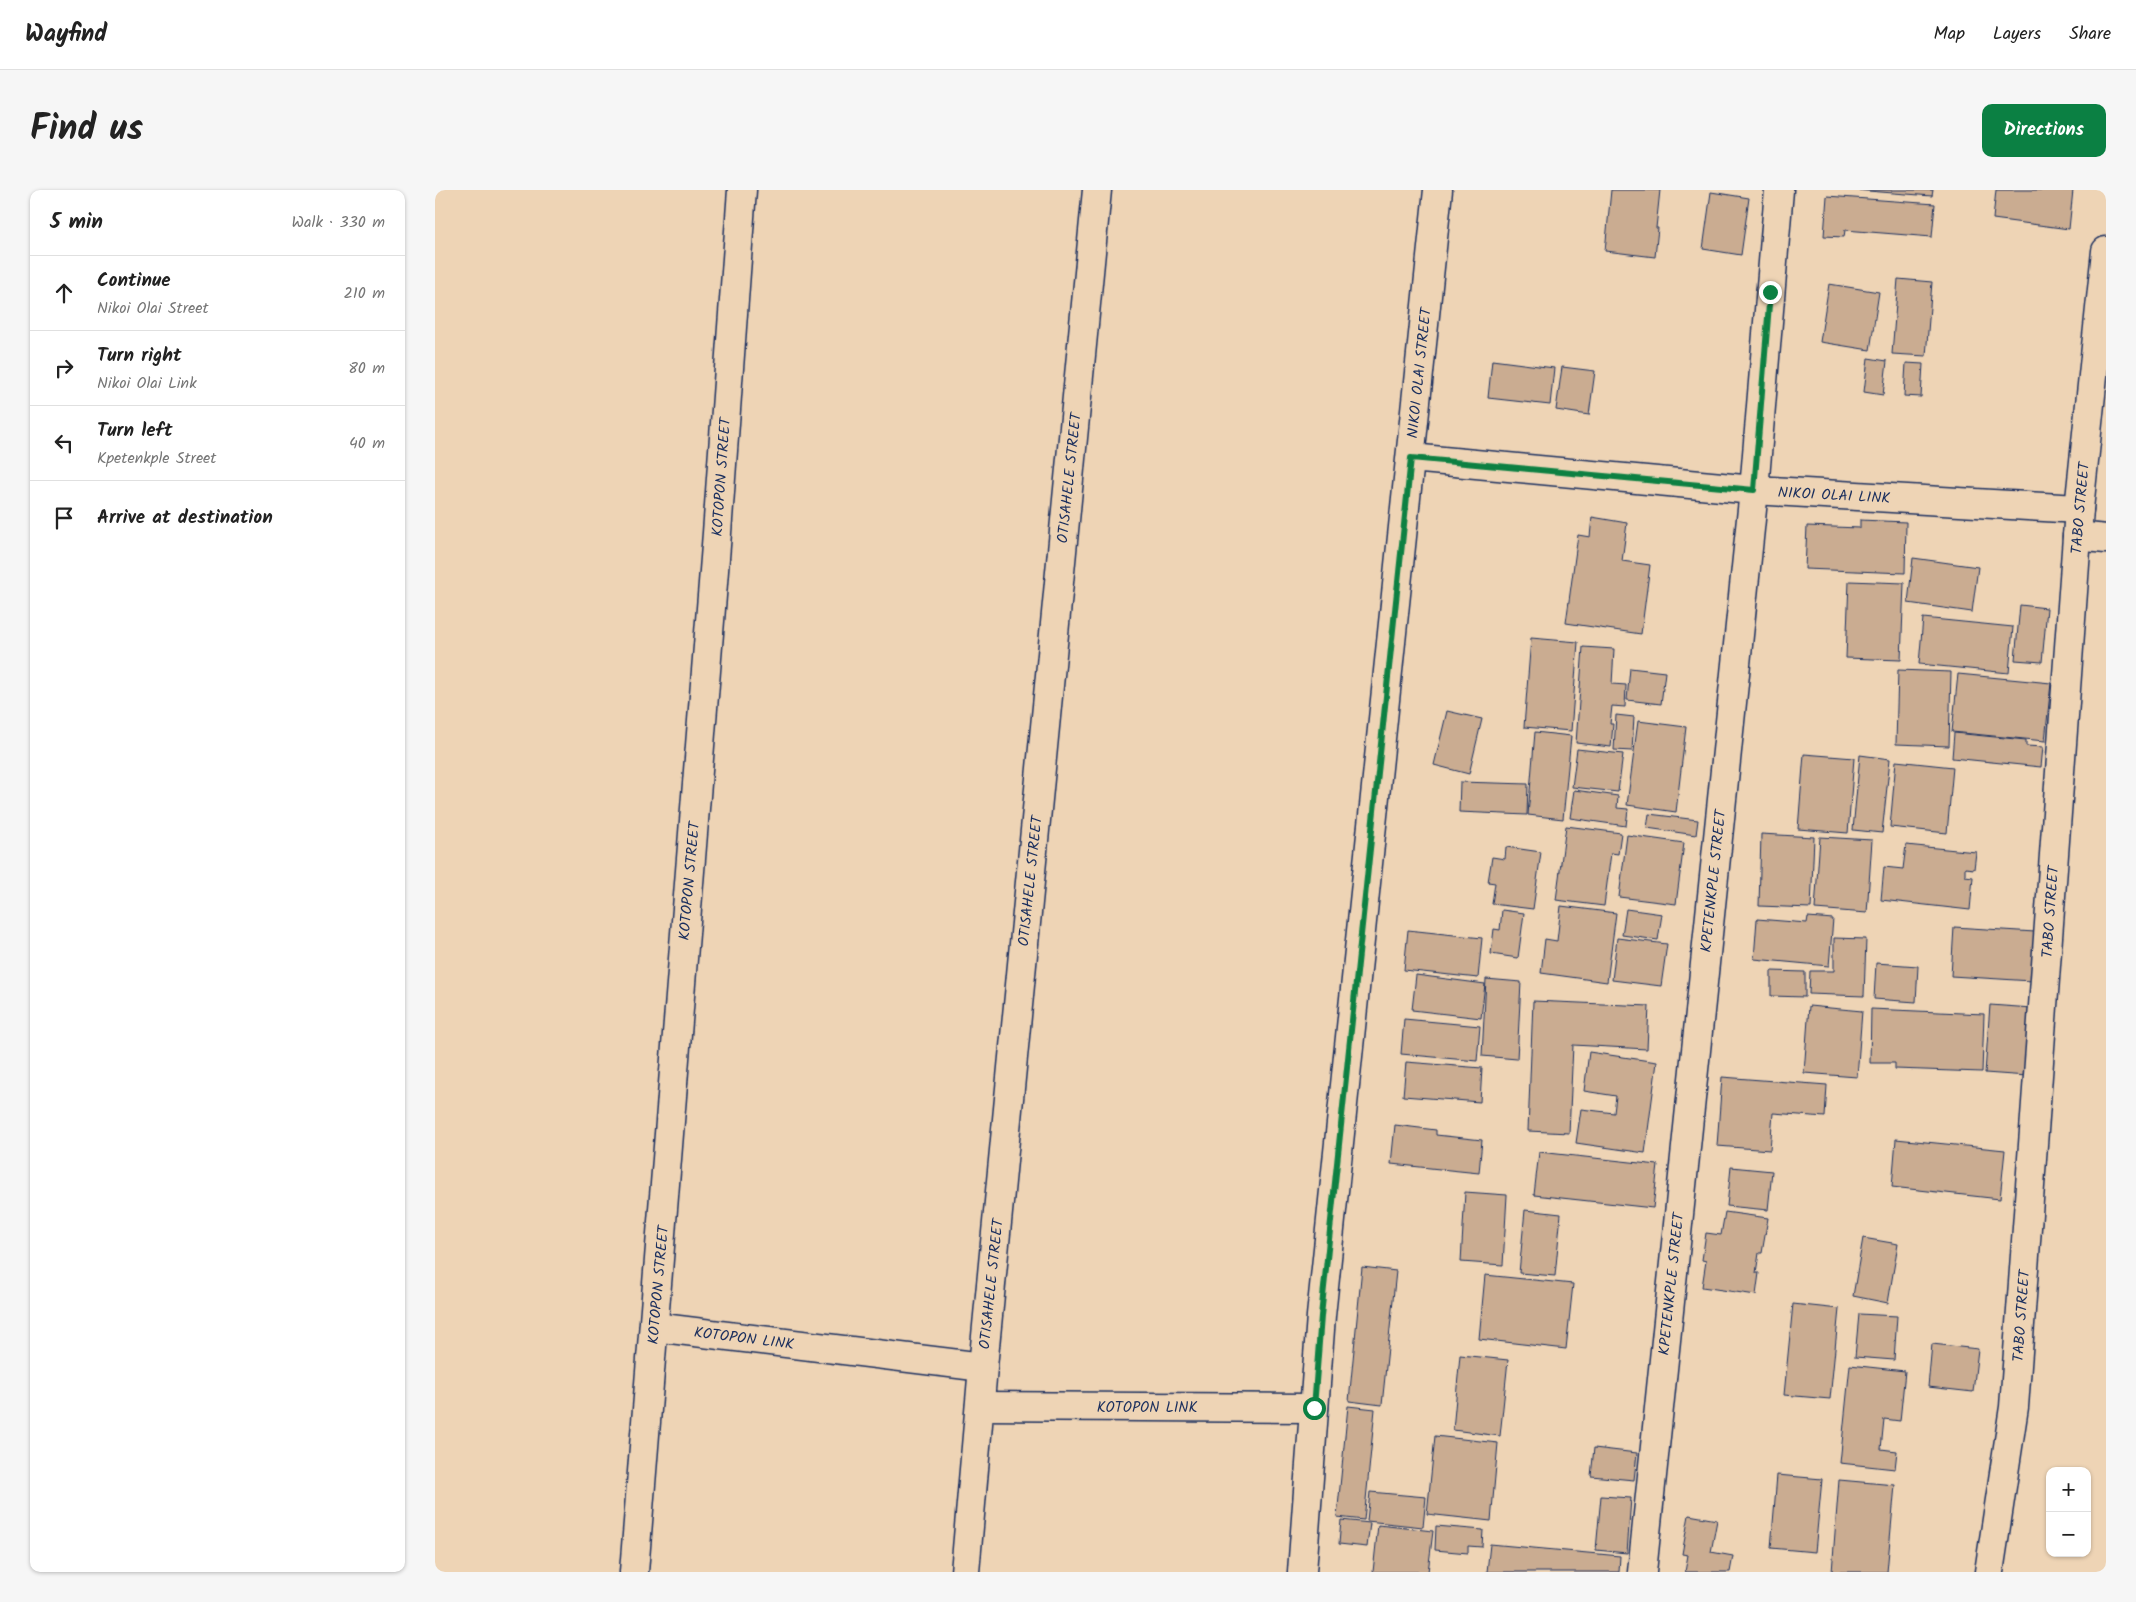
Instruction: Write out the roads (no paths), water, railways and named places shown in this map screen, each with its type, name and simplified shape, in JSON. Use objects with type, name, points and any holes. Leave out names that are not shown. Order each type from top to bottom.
[{"type":"street","name":"KOTOPON STREET","points":[[634,1572],[742,190]]},
{"type":"street","name":"OTISAHELE STREET","points":[[965,1572],[1097,190]]},
{"type":"street","name":"NIKOI OLAI STREET","points":[[1303,1572],[1321,1316],[1438,190]]},
{"type":"street","name":"KPETENKPLE STREET","points":[[1642,1572],[1754,490],[1779,190]]},
{"type":"street","name":"TABO STREET","points":[[1989,1572],[2014,1407],[2079,509],[2106,251]]},
{"type":"street","name":"NIKOI OLAI LINK","points":[[1411,458],[1754,490],[2079,509]]},
{"type":"street","points":[[2077,536],[2106,538]]},
{"type":"street","name":"KOTOPON LINK","points":[[654,1327],[983,1368]]},
{"type":"street","name":"KOTOPON LINK","points":[[980,1406],[1314,1408]]}]
